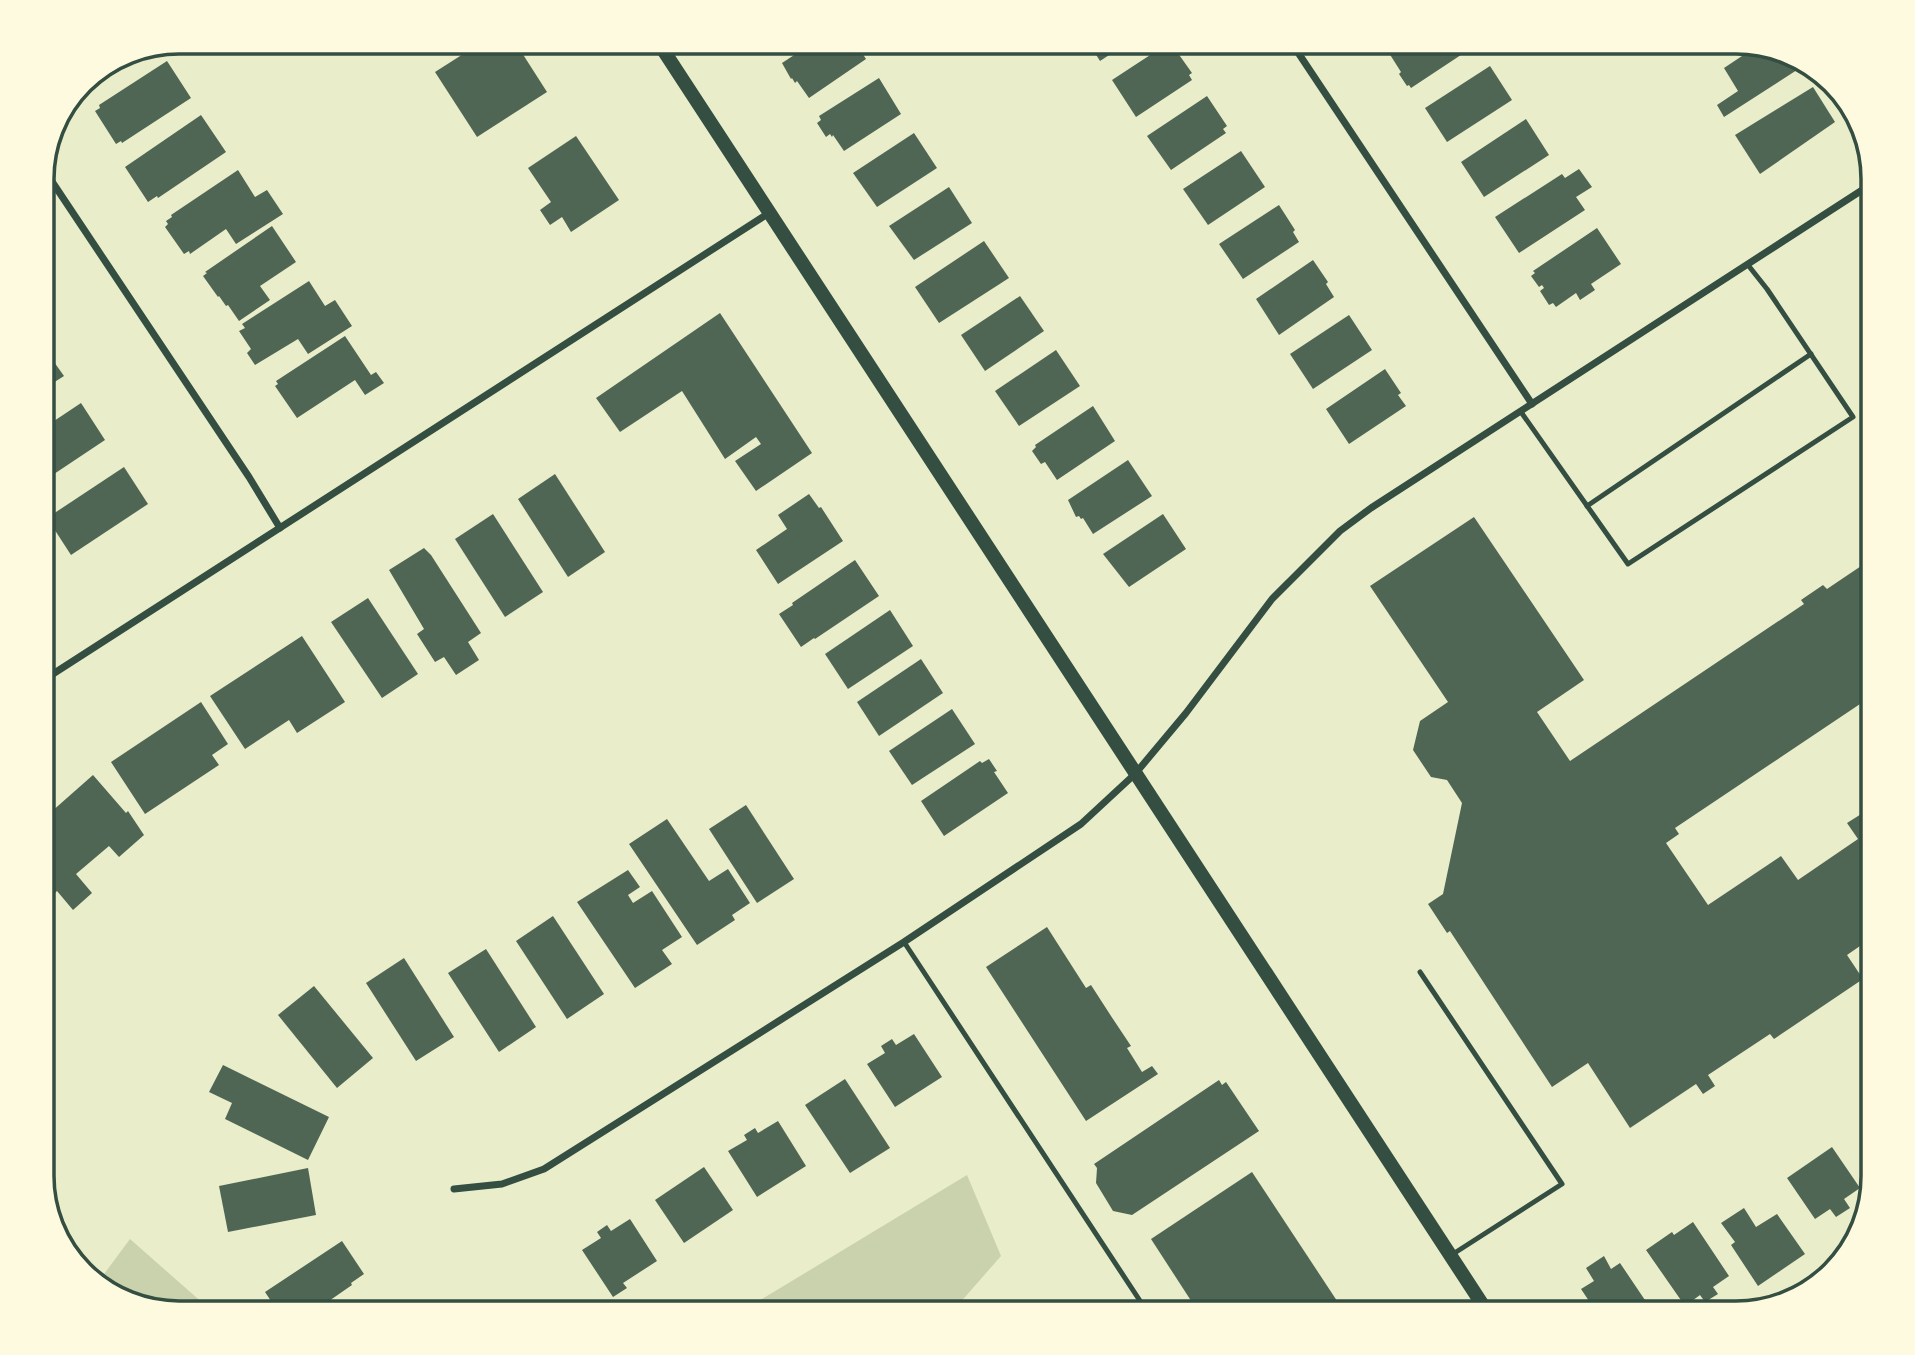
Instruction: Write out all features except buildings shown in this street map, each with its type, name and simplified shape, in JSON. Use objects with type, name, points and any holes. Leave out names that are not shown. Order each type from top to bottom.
[{"type":"main road","points":[[666,55],[1480,1301]]},
{"type":"street","points":[[1299,54],[1532,404]]},
{"type":"street","points":[[55,186],[249,477],[280,528]]},
{"type":"street","points":[[454,1189],[502,1184],[544,1169],[904,942],[1081,824],[1135,774],[1186,713],[1272,599],[1340,530],[1861,191]]},
{"type":"street","points":[[55,673],[769,213]]},
{"type":"lane","points":[[1521,412],[1628,564],[1853,417],[1768,289],[1748,265]]},
{"type":"lane","points":[[1587,506],[1811,354]]},
{"type":"lane","points":[[904,942],[1140,1301]]},
{"type":"lane","points":[[1420,972],[1562,1184],[1450,1256]]},
{"type":"green space","points":[[967,1175],[1001,1256],[962,1301],[759,1301]]},
{"type":"green space","points":[[130,1239],[200,1301],[163,1300],[139,1294],[103,1275]]}]
